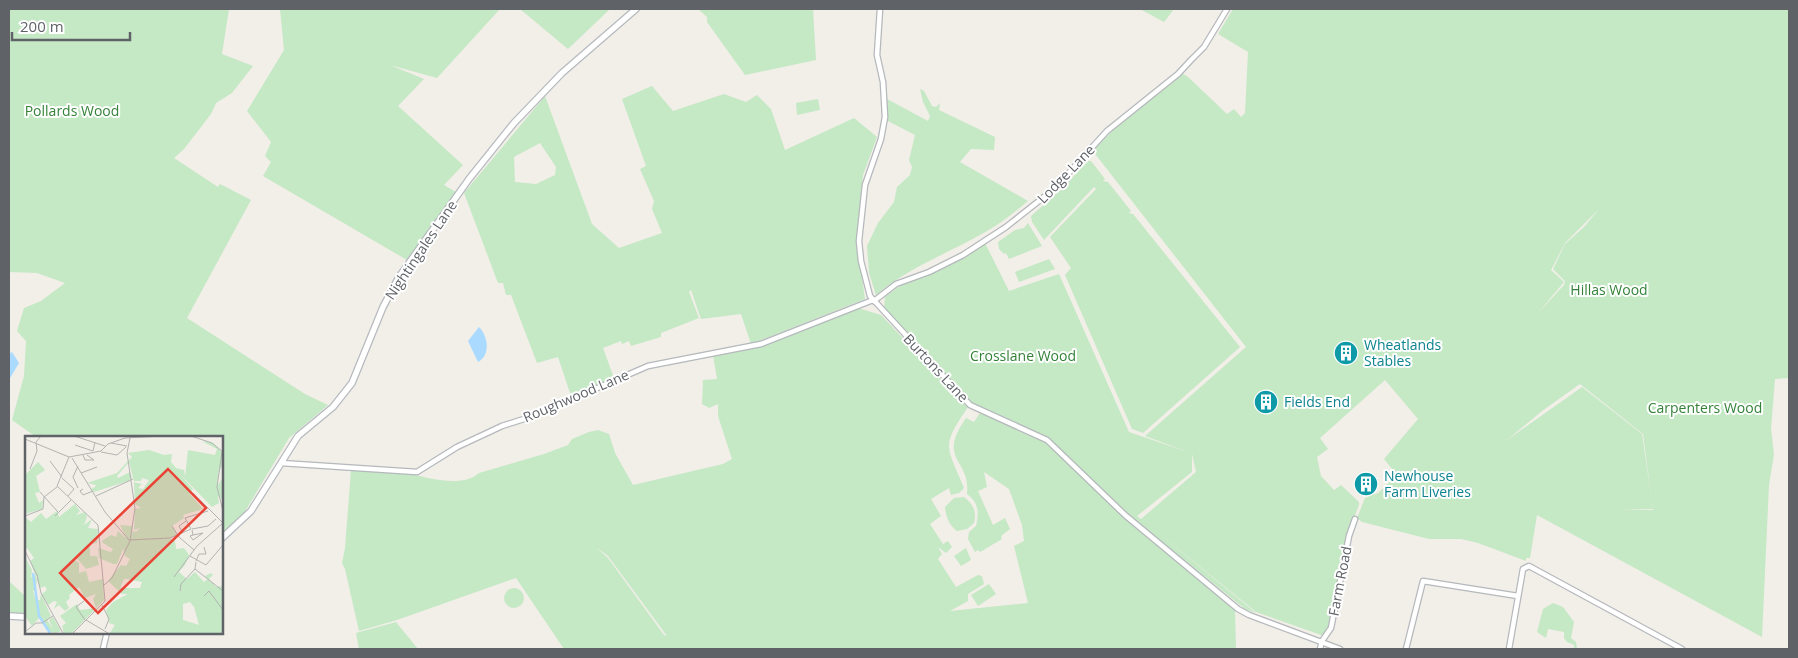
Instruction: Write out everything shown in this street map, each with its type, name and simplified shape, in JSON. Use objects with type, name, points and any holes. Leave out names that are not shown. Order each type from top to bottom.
[{"type":"main road","name":"Nightingales Lane","points":[[222,539],[251,511],[298,436],[333,407],[352,383],[383,307],[399,277],[514,122],[562,73],[636,9]]},
{"type":"main road","points":[[9,616],[25,617]]},
{"type":"street","name":"Burtons Lane","points":[[880,9],[877,55],[882,82],[885,117],[881,139],[865,185],[859,241],[865,280],[874,301],[970,405],[1046,440],[1125,515],[1238,609],[1249,615],[1340,649]]},
{"type":"street","name":"Lodge Lane","points":[[874,301],[896,284],[929,272],[963,255],[1012,223],[1054,189],[1107,131],[1178,74],[1204,47],[1227,9]]},
{"type":"street","name":"Roughwood Lane","points":[[281,463],[417,472],[457,447],[502,426],[533,416],[648,366],[761,344],[874,301]]},
{"type":"street","name":"Farm Road","points":[[1320,649],[1322,641],[1330,628],[1347,543],[1355,519]]},
{"type":"street","points":[[1509,649],[1523,570],[1529,566],[1682,649]]},
{"type":"street","points":[[1406,649],[1423,581],[1518,596]]},
{"type":"street","points":[[103,649],[107,633]]},
{"type":"green space","name":"Pollards Wood","points":[[9,9],[229,9],[222,54],[253,66],[232,93],[216,103],[211,114],[184,149],[174,158],[218,187],[220,184],[251,200],[187,318],[305,394],[328,405],[289,438],[244,513],[222,533],[222,436],[35,436],[12,420],[24,376],[26,341],[17,331],[24,308],[41,301],[65,283],[37,273],[9,272]]},
{"type":"green space","points":[[280,9],[500,9],[437,78],[390,65],[424,79],[398,106],[463,165],[444,185],[456,192],[407,260],[263,176],[271,162],[265,156],[271,142],[247,111],[284,50]]},
{"type":"green space","points":[[520,9],[610,9],[568,49]]},
{"type":"green space","points":[[698,9],[813,9],[816,60],[745,75],[707,22],[707,17]]},
{"type":"green space","points":[[1140,9],[1174,9],[1164,22]]},
{"type":"green space","points":[[1233,9],[1789,9],[1789,378],[1775,379],[1771,429],[1774,454],[1769,485],[1762,637],[1537,515],[1530,558],[1526,558],[1526,561],[1478,543],[1461,539],[1429,539],[1362,522],[1357,518],[1365,498],[1378,493],[1393,479],[1397,483],[1401,480],[1384,459],[1418,419],[1385,380],[1320,438],[1328,449],[1317,457],[1321,476],[1334,490],[1341,485],[1359,502],[1347,538],[1333,615],[1324,636],[1256,612],[1145,522],[1256,613],[1245,609],[1127,514],[1048,438],[972,404],[884,309],[885,297],[908,281],[985,243],[1009,291],[1059,274],[1129,432],[1191,453],[1145,436],[1246,347],[1092,150],[1122,122],[1183,74],[1227,114],[1234,109],[1241,117],[1245,113],[1248,52],[1218,34]],"holes":[[[1599,209],[1584,227],[1565,244],[1553,269],[1565,281],[1564,285],[1538,313],[1564,282],[1551,270],[1565,243]],[[1580,384],[1643,434],[1652,500],[1642,434],[1582,387],[1507,440],[1542,411]],[[1192,454],[1196,472],[1141,519],[1137,516],[1192,472]],[[1619,509],[1653,509],[1653,510]]]},
{"type":"green space","points":[[652,86],[673,111],[724,94],[746,102],[757,95],[771,109],[785,150],[854,118],[877,137],[863,175],[857,240],[865,299],[751,344],[741,314],[701,319],[691,290],[689,292],[699,318],[661,333],[661,337],[631,346],[629,341],[622,344],[621,341],[603,348],[614,378],[571,396],[558,357],[537,363],[511,295],[506,295],[503,283],[498,283],[464,193],[545,96],[592,224],[619,248],[662,233],[652,209],[654,201],[640,169],[646,166],[622,99]],"holes":[[[540,143],[556,167],[555,175],[536,184],[515,182],[514,157]]]},
{"type":"green space","points":[[920,89],[924,91],[932,106],[936,107],[940,103],[939,110],[995,137],[994,150],[971,149],[960,162],[1028,201],[992,228],[902,276],[876,295],[869,273],[867,246],[878,223],[894,202],[897,187],[910,175],[912,167],[909,160],[915,135],[886,120],[887,99],[928,121],[930,116],[923,102]]},
{"type":"green space","points":[[818,99],[820,110],[797,115],[796,103]]},
{"type":"green space","points":[[1087,161],[1091,161],[1105,179],[1103,181],[1108,182],[1131,211],[1129,213],[1133,214],[1240,347],[1143,433],[1132,429],[1065,275],[1071,268],[1050,237],[1096,189],[1094,187],[1044,240],[1032,222],[1031,216],[1065,186]]},
{"type":"green space","points":[[1028,223],[1042,246],[1009,259],[1006,253],[1004,254],[999,249],[998,242],[1015,230],[1024,228]]},
{"type":"green space","points":[[1049,259],[1055,269],[1019,282],[1015,272]]},
{"type":"green space","points":[[858,308],[881,315],[968,407],[953,430],[949,446],[950,454],[964,488],[959,493],[951,495],[949,488],[931,499],[941,516],[930,524],[943,544],[948,541],[952,547],[946,553],[938,547],[942,554],[938,559],[956,587],[978,575],[982,576],[984,584],[968,594],[968,601],[950,611],[1028,603],[1014,546],[1024,541],[1022,525],[1009,489],[984,472],[987,487],[978,491],[993,525],[1005,518],[1010,529],[1001,536],[1002,539],[980,552],[978,550],[975,552],[968,539],[969,532],[976,526],[977,508],[974,501],[967,494],[967,482],[954,451],[954,443],[966,418],[974,422],[980,413],[1045,442],[1120,514],[1235,610],[1236,649],[564,649],[516,578],[397,620],[359,631],[342,563],[345,548],[351,470],[396,472],[446,481],[464,480],[472,478],[479,473],[544,454],[568,445],[572,439],[598,430],[609,434],[615,453],[633,485],[723,464],[732,459],[718,416],[718,404],[709,408],[702,404],[703,380],[717,379],[713,355],[760,346]],"holes":[[[596,547],[608,556],[667,636],[664,635],[608,558]]]},
{"type":"green space","points":[[964,497],[974,508],[974,523],[967,529],[957,531],[948,520],[945,507],[954,498]]},
{"type":"green space","points":[[966,548],[971,560],[961,566],[954,556]]},
{"type":"green space","points":[[9,581],[25,596],[25,613],[9,614]]},
{"type":"green space","points":[[989,584],[996,594],[978,606],[971,595]]},
{"type":"green space","points":[[510,588],[518,588],[524,594],[524,602],[518,608],[510,608],[504,602],[504,594]]},
{"type":"green space","points":[[1553,603],[1563,607],[1574,622],[1571,638],[1576,642],[1577,649],[1574,649],[1574,645],[1567,642],[1564,638],[1564,632],[1548,629],[1546,638],[1537,632],[1543,609]]},
{"type":"green space","points":[[396,622],[418,649],[359,649],[356,633]]},
{"type":"water","points":[[479,327],[487,345],[485,355],[478,362],[468,341]]},
{"type":"water","points":[[12,352],[19,363],[9,380],[9,354]]},
{"type":"place","name":"Wheatlands Stables","points":[[1346,353]]},
{"type":"place","name":"Fields End","points":[[1266,402]]},
{"type":"place","name":"Newhouse Farm Liveries","points":[[1366,484]]},
{"type":"park label","name":"Hillas Wood","points":[[1609,290]]},
{"type":"park label","name":"Crosslane Wood","points":[[1023,356]]},
{"type":"park label","name":"Carpenters Wood","points":[[1705,408]]}]
